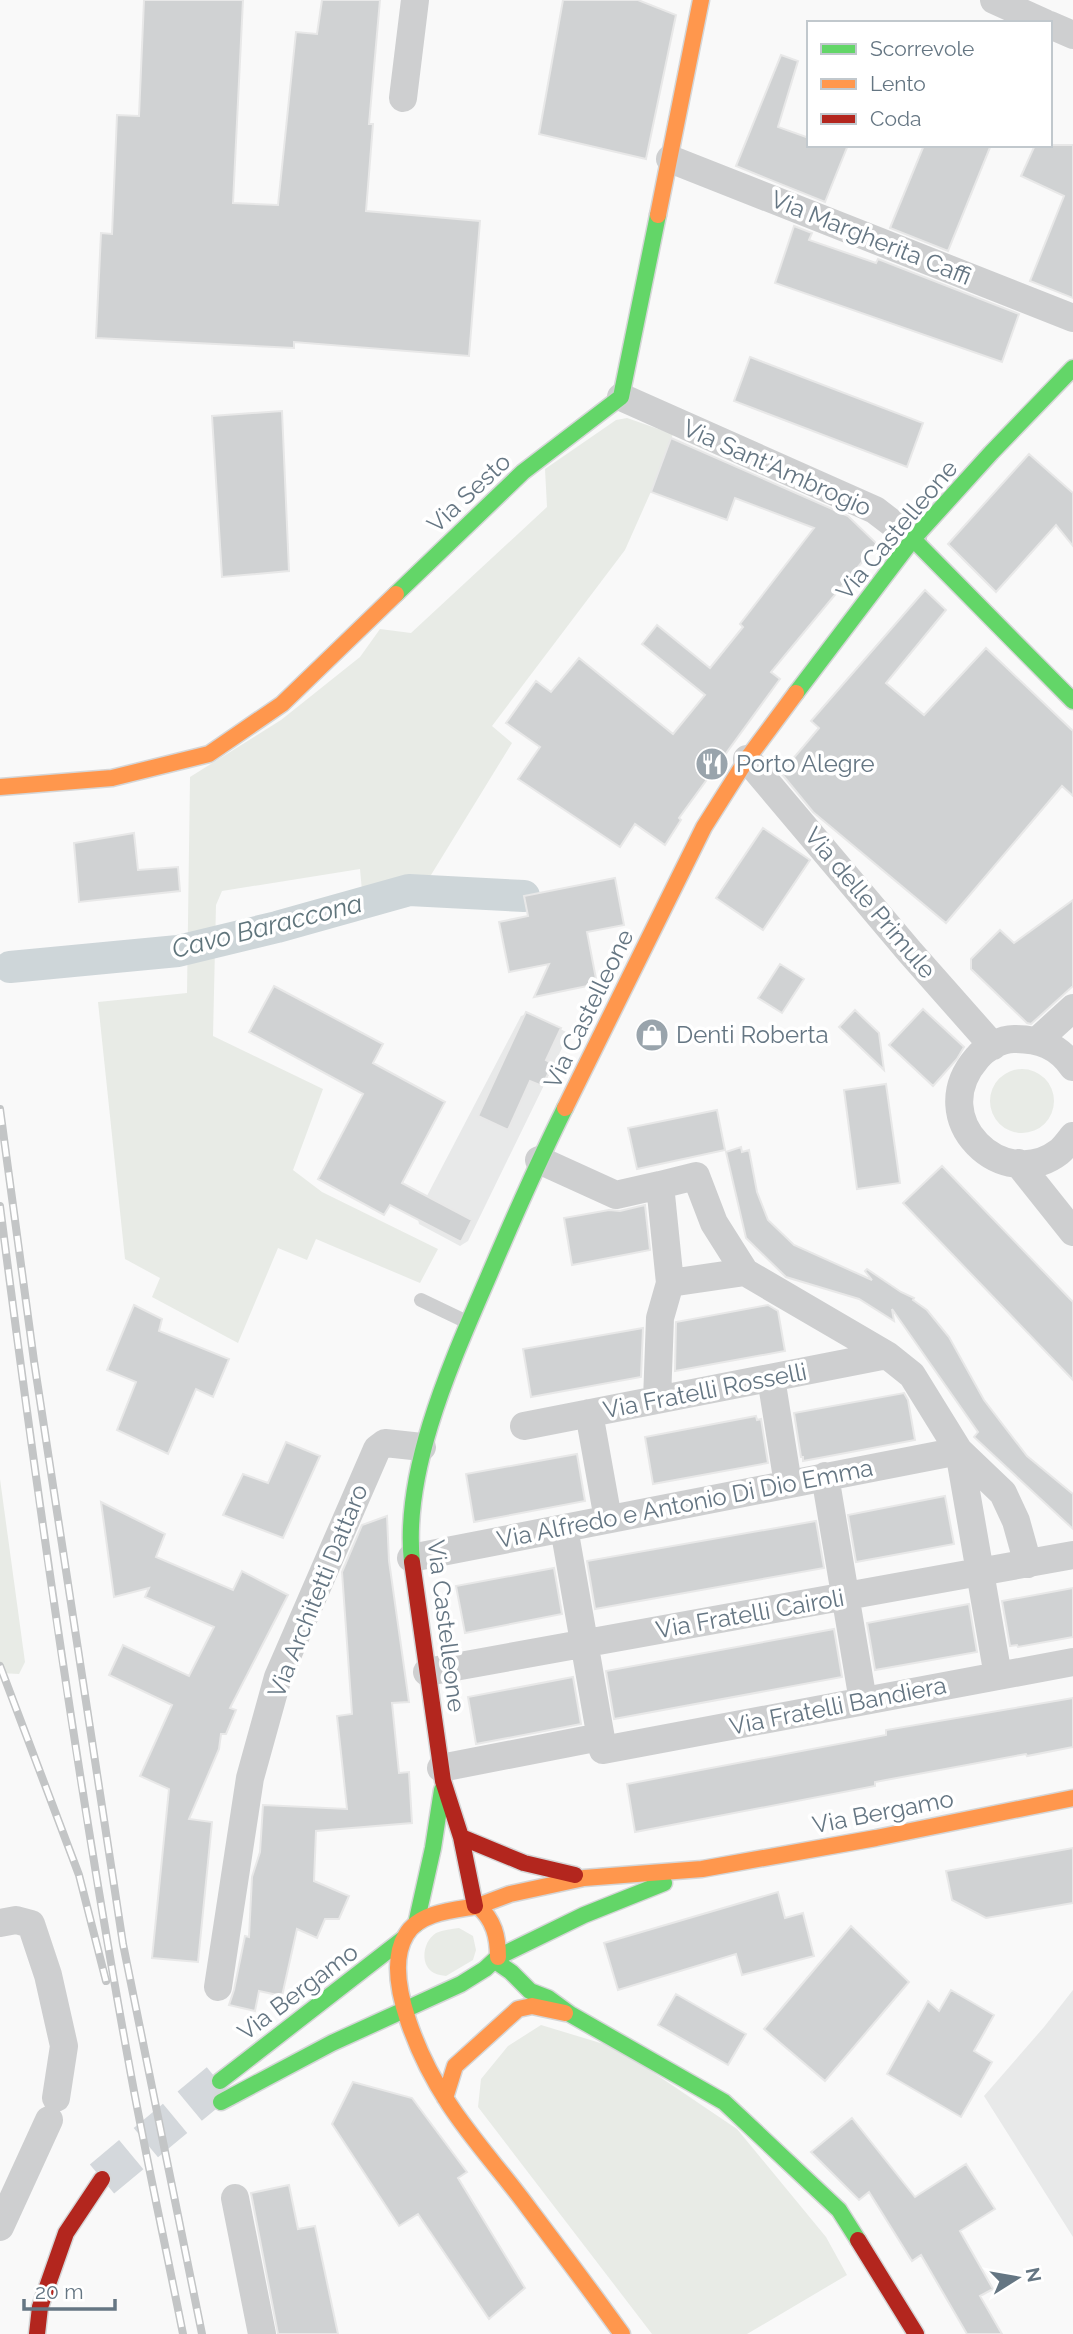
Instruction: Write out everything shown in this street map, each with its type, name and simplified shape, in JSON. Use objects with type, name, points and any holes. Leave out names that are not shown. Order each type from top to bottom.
[{"type":"main road","points":[[621,397],[701,0]]},
{"type":"main road","name":"Via Castelleone","points":[[477,1906],[461,1837],[442,1775],[411,1558],[411,1519],[422,1447],[469,1322],[539,1160],[704,827],[747,759],[913,539],[1073,368]]},
{"type":"main road","name":"Via Sesto","points":[[0,787],[112,778],[209,754],[282,704],[523,472],[621,397]]},
{"type":"main road","name":"Via Sant'Ambrogio","points":[[913,539],[1073,701]]},
{"type":"main road","name":"Via Castelleone","points":[[416,1924],[433,1848],[442,1775]]},
{"type":"main road","name":"Via Bergamo","points":[[220,2081],[402,1941],[416,1924],[444,1912],[584,1878],[702,1869],[876,1838],[1073,1798]]},
{"type":"main road","name":"Via Bergamo","points":[[461,1837],[524,1863],[584,1878]]},
{"type":"main road","name":"Via Bergamo","points":[[221,2102],[332,2043],[404,2009],[437,1987],[473,1977],[497,1959],[584,1915],[702,1869]]},
{"type":"main road","points":[[477,1906],[488,1913],[496,1930],[497,1959],[530,1991],[548,1998],[570,2014],[724,2102],[839,2210],[916,2334]]},
{"type":"main road","points":[[549,1954],[554,1931]]},
{"type":"main road","points":[[402,1941],[406,1957],[415,1966]]},
{"type":"main road","points":[[402,1941],[398,1963],[404,2009],[445,2098],[622,2334]]},
{"type":"main road","points":[[546,1980],[548,1998]]},
{"type":"main road","points":[[445,2098],[455,2066],[518,2010],[533,2006],[570,2014]]},
{"type":"main road","points":[[37,2334],[40,2307],[66,2233],[102,2179]]},
{"type":"street","points":[[403,98],[415,0]]},
{"type":"street","points":[[994,0],[1041,21]]},
{"type":"street","points":[[1052,26],[1073,35]]},
{"type":"street","name":"Via Margherita Caffi","points":[[670,159],[1073,318]]},
{"type":"street","name":"Via Sant'Ambrogio","points":[[621,397],[875,510],[913,539]]},
{"type":"street","name":"Via delle Primule","points":[[747,759],[993,1046]]},
{"type":"street","points":[[1038,1040],[1073,1008]]},
{"type":"street","points":[[1073,1067],[1062,1053],[1038,1040],[1010,1039],[984,1050],[965,1072],[958,1105],[964,1127],[981,1149],[1006,1162],[1039,1162],[1059,1152],[1073,1136]]},
{"type":"street","points":[[539,1160],[616,1195],[696,1176],[714,1223],[744,1272],[887,1355],[912,1375],[959,1451],[1003,1493],[1016,1521],[1028,1564]]},
{"type":"street","points":[[1018,1163],[1073,1232]]},
{"type":"street","points":[[657,1400],[660,1318],[670,1283],[660,1185]]},
{"type":"street","points":[[670,1283],[744,1272]]},
{"type":"street","name":"Via Fratelli Rosselli","points":[[524,1426],[887,1355]]},
{"type":"street","points":[[771,1378],[788,1484]]},
{"type":"street","points":[[589,1413],[608,1519]]},
{"type":"street","name":"Via Architetti Dattaro","points":[[218,1987],[250,1778],[278,1676],[377,1449],[385,1443],[422,1447]]},
{"type":"street","points":[[959,1451],[998,1676]]},
{"type":"street","name":"Via Alfredo e Antonio Di Dio Emma","points":[[411,1558],[959,1451]]},
{"type":"street","points":[[825,1476],[863,1701]]},
{"type":"street","points":[[564,1528],[602,1743]]},
{"type":"street","name":"Via Fratelli Cairoli","points":[[427,1672],[1073,1556]]},
{"type":"street","name":"Via Fratelli Bandiera","points":[[442,1775],[602,1743],[863,1701],[1073,1662]]},
{"type":"street","points":[[0,1923],[16,1920],[32,1924],[48,1975],[64,2046],[53,2109],[0,2227]]},
{"type":"street","points":[[235,2198],[262,2334]]},
{"type":"lane","points":[[421,1300],[469,1322]]},
{"type":"shaded area","points":[[627,418],[673,434],[653,487],[625,550],[492,726],[512,743],[431,875],[401,877],[362,891],[360,869],[222,891],[216,905],[213,1036],[323,1089],[293,1170],[322,1192],[438,1249],[420,1283],[316,1239],[307,1260],[278,1248],[238,1343],[152,1297],[160,1278],[125,1259],[98,1002],[187,993],[190,777],[281,720],[360,657],[380,629],[411,633],[547,507],[545,469],[616,420]]},
{"type":"shaded area","points":[[530,1013],[566,1032],[565,1042],[468,1241],[460,1246],[419,1224],[417,1215],[521,1016]]},
{"type":"shaded area","points":[[1016,1069],[1028,1069],[1045,1078],[1052,1089],[1052,1113],[1045,1124],[1028,1133],[1016,1133],[1004,1128],[995,1119],[990,1107],[990,1095],[995,1083],[1004,1074]]},
{"type":"shaded area","points":[[0,1479],[25,1662],[19,1674],[0,1673]]},
{"type":"shaded area","points":[[459,1928],[473,1936],[476,1950],[473,1960],[446,1976],[434,1973],[426,1965],[424,1953],[428,1942],[436,1933]]},
{"type":"shaded area","points":[[1073,1990],[1073,2237],[984,2096]]},
{"type":"shaded area","points":[[541,2025],[617,2048],[737,2129],[826,2237],[847,2275],[747,2334],[652,2334],[478,2107],[481,2079],[508,2046]]},
{"type":"building","points":[[144,0],[243,0],[233,203],[278,205],[296,32],[317,34],[322,0],[380,0],[369,124],[373,124],[366,211],[480,221],[469,356],[294,342],[294,348],[96,338],[101,233],[112,234],[117,115],[139,116]]},
{"type":"building","points":[[563,0],[638,0],[676,15],[646,159],[539,134]]},
{"type":"building","points":[[781,55],[798,61],[778,127],[807,137],[807,147],[847,147],[825,202],[736,166]]},
{"type":"building","points":[[1073,145],[1073,298],[1030,281],[1064,196],[1021,176],[1034,147]]},
{"type":"building","points":[[923,147],[990,147],[948,251],[890,228]]},
{"type":"building","points":[[794,226],[812,233],[809,240],[876,263],[878,259],[1019,314],[1002,362],[775,283]]},
{"type":"building","points":[[750,357],[923,423],[907,467],[734,401]]},
{"type":"building","points":[[282,411],[289,571],[222,577],[212,416]]},
{"type":"building","points":[[671,438],[848,516],[877,544],[771,672],[780,679],[679,818],[681,820],[665,845],[635,824],[620,847],[518,779],[540,747],[506,723],[536,681],[551,692],[579,658],[673,734],[705,695],[642,644],[657,625],[710,668],[743,627],[740,624],[814,528],[735,498],[727,520],[651,492]]},
{"type":"building","points":[[1029,454],[1073,493],[1073,546],[1056,525],[996,592],[948,544]]},
{"type":"building","points":[[925,590],[946,610],[886,683],[924,715],[986,648],[1073,731],[1073,796],[1062,786],[946,923],[813,812],[781,773],[819,728],[811,721]]},
{"type":"building","points":[[763,828],[810,860],[763,930],[716,898]]},
{"type":"building","points":[[134,833],[138,870],[178,867],[180,891],[79,902],[74,843]]},
{"type":"building","points":[[615,878],[624,925],[587,932],[597,984],[534,997],[549,964],[509,972],[499,922],[528,916],[524,896]]},
{"type":"building","points":[[1073,900],[1073,986],[1031,1024],[1027,1023],[971,969],[971,959],[1000,930],[1014,943]]},
{"type":"building","points":[[780,964],[804,979],[782,1013],[758,998]]},
{"type":"building","points":[[274,986],[383,1044],[373,1063],[445,1102],[402,1183],[472,1220],[461,1242],[390,1205],[384,1215],[318,1179],[363,1094],[249,1032]]},
{"type":"building","points":[[923,1009],[964,1047],[933,1086],[889,1045]]},
{"type":"building","points":[[855,1010],[879,1033],[884,1070],[839,1027]]},
{"type":"building","points":[[526,1012],[561,1028],[546,1060],[553,1064],[542,1086],[530,1081],[508,1130],[478,1116]]},
{"type":"building","points":[[886,1084],[900,1183],[857,1189],[844,1090]]},
{"type":"building","points":[[717,1110],[725,1150],[637,1169],[628,1128]]},
{"type":"building","points":[[741,1147],[742,1152],[749,1150],[757,1192],[768,1220],[794,1245],[872,1280],[865,1271],[867,1269],[914,1298],[913,1300],[927,1310],[949,1337],[984,1400],[1027,1456],[1073,1494],[1073,1529],[974,1437],[978,1432],[892,1309],[894,1321],[859,1299],[786,1277],[746,1238],[726,1152]]},
{"type":"building","points":[[942,1166],[1073,1302],[1073,1380],[903,1203]]},
{"type":"building","points":[[645,1205],[650,1250],[572,1265],[564,1218]]},
{"type":"building","points":[[134,1305],[162,1319],[159,1331],[229,1359],[213,1397],[196,1389],[168,1454],[117,1430],[136,1382],[107,1370]]},
{"type":"building","points":[[768,1305],[778,1311],[785,1351],[675,1371],[676,1322]]},
{"type":"building","points":[[643,1328],[641,1377],[531,1397],[523,1349]]},
{"type":"building","points":[[904,1393],[908,1400],[915,1440],[803,1461],[794,1413]]},
{"type":"building","points":[[756,1416],[757,1420],[761,1419],[768,1463],[653,1484],[645,1437]]},
{"type":"building","points":[[286,1442],[320,1456],[283,1538],[223,1515],[243,1474],[268,1483]]},
{"type":"building","points":[[577,1454],[585,1501],[474,1522],[466,1474]]},
{"type":"building","points":[[945,1496],[954,1544],[856,1562],[848,1515]]},
{"type":"building","points":[[101,1502],[165,1534],[156,1557],[233,1590],[242,1571],[288,1595],[230,1708],[236,1710],[226,1734],[221,1734],[219,1749],[189,1819],[212,1822],[198,1962],[152,1958],[169,1789],[140,1776],[172,1705],[109,1675],[123,1645],[189,1676],[214,1627],[145,1597],[149,1588],[114,1597]]},
{"type":"building","points":[[387,1516],[389,1561],[409,1702],[392,1703],[399,1773],[409,1772],[412,1823],[316,1831],[314,1881],[349,1896],[339,1919],[325,1919],[317,1938],[297,1929],[282,1996],[259,1991],[255,2011],[229,2005],[245,1936],[249,1937],[252,1877],[260,1852],[263,1805],[347,1809],[337,1716],[352,1714],[342,1572],[362,1525]]},
{"type":"building","points":[[816,1521],[824,1568],[595,1609],[587,1561]]},
{"type":"building","points":[[554,1568],[562,1614],[465,1633],[456,1586]]},
{"type":"building","points":[[1073,1588],[1073,1637],[1018,1647],[1010,1646],[1002,1601]]},
{"type":"building","points":[[969,1604],[977,1652],[875,1670],[867,1623]]},
{"type":"building","points":[[834,1629],[842,1677],[614,1719],[606,1671]]},
{"type":"building","points":[[573,1677],[581,1724],[476,1744],[468,1697]]},
{"type":"building","points":[[1073,1698],[1073,1747],[875,1782],[875,1786],[635,1832],[627,1784],[886,1735],[886,1730]]},
{"type":"building","points":[[1073,1848],[1073,1903],[986,1918],[952,1900],[946,1871]]},
{"type":"building","points":[[778,1892],[785,1918],[803,1913],[814,1956],[742,1975],[736,1954],[618,1990],[604,1943]]},
{"type":"building","points":[[851,1926],[909,1982],[825,2081],[764,2029]]},
{"type":"building","points":[[951,1990],[994,2015],[974,2051],[992,2062],[961,2117],[887,2074],[928,2001],[939,2011]]},
{"type":"building","points":[[676,1994],[746,2034],[728,2065],[658,2025]]},
{"type":"building","points":[[353,2082],[412,2098],[467,2172],[458,2178],[525,2288],[489,2319],[418,2214],[399,2226],[332,2124]]},
{"type":"building","points":[[852,2118],[915,2197],[966,2164],[995,2209],[960,2231],[993,2289],[980,2296],[1002,2334],[967,2334],[921,2255],[912,2261],[869,2192],[859,2200],[811,2152]]},
{"type":"building","points":[[289,2185],[298,2229],[315,2226],[338,2334],[278,2334],[251,2193]]},
{"type":"waterway","name":"Cavo Baraccona","points":[[10,967],[178,951],[409,890],[524,896]]},
{"type":"tunnel","points":[[102,2179],[220,2081]]},
{"type":"railway","points":[[0,1109],[34,1361],[123,1944],[202,2334]]},
{"type":"railway","points":[[0,1206],[44,1532],[93,1858],[137,2108],[183,2334]]},
{"type":"railway","points":[[0,1666],[79,1875],[106,1981]]},
{"type":"traffic: fast","points":[[396,594],[523,472],[621,397],[658,215]]},
{"type":"traffic: fast","points":[[796,693],[913,539],[1073,368]]},
{"type":"traffic: fast","points":[[913,539],[1073,701]]},
{"type":"traffic: fast","points":[[412,1562],[411,1526],[415,1489],[434,1414],[476,1306],[565,1108]]},
{"type":"traffic: fast","points":[[416,1924],[433,1848],[442,1790]]},
{"type":"traffic: fast","points":[[221,2102],[332,2043],[461,1984],[498,1957],[584,1915],[664,1883]]},
{"type":"traffic: fast","points":[[220,2081],[403,1939]]},
{"type":"traffic: fast","points":[[495,1961],[530,1991],[548,1998],[570,2014],[724,2102],[839,2210],[858,2240]]},
{"type":"traffic: slow","points":[[658,215],[701,0]]},
{"type":"traffic: slow","points":[[0,787],[112,778],[209,754],[282,704],[396,594]]},
{"type":"traffic: slow","points":[[565,1108],[704,827],[747,759],[796,693]]},
{"type":"traffic: slow","points":[[478,1906],[510,1894],[584,1878],[702,1869],[876,1838],[1073,1798]]},
{"type":"traffic: slow","points":[[498,1957],[494,1929],[478,1906],[438,1913],[420,1921],[406,1935],[399,1953],[398,1974],[408,2021],[428,2068],[458,2118],[622,2334]]},
{"type":"traffic: slow","points":[[445,2098],[455,2066],[518,2009],[532,2006],[565,2013]]},
{"type":"traffic: jam","points":[[412,1562],[443,1781],[461,1837],[475,1906]]},
{"type":"traffic: jam","points":[[461,1837],[524,1863],[575,1875]]},
{"type":"traffic: jam","points":[[37,2334],[40,2307],[66,2233],[102,2179]]},
{"type":"traffic: jam","points":[[858,2240],[916,2334]]},
{"type":"place","name":"Porto Alegre","points":[[712,764]]},
{"type":"place","name":"Denti Roberta","points":[[652,1035]]}]
